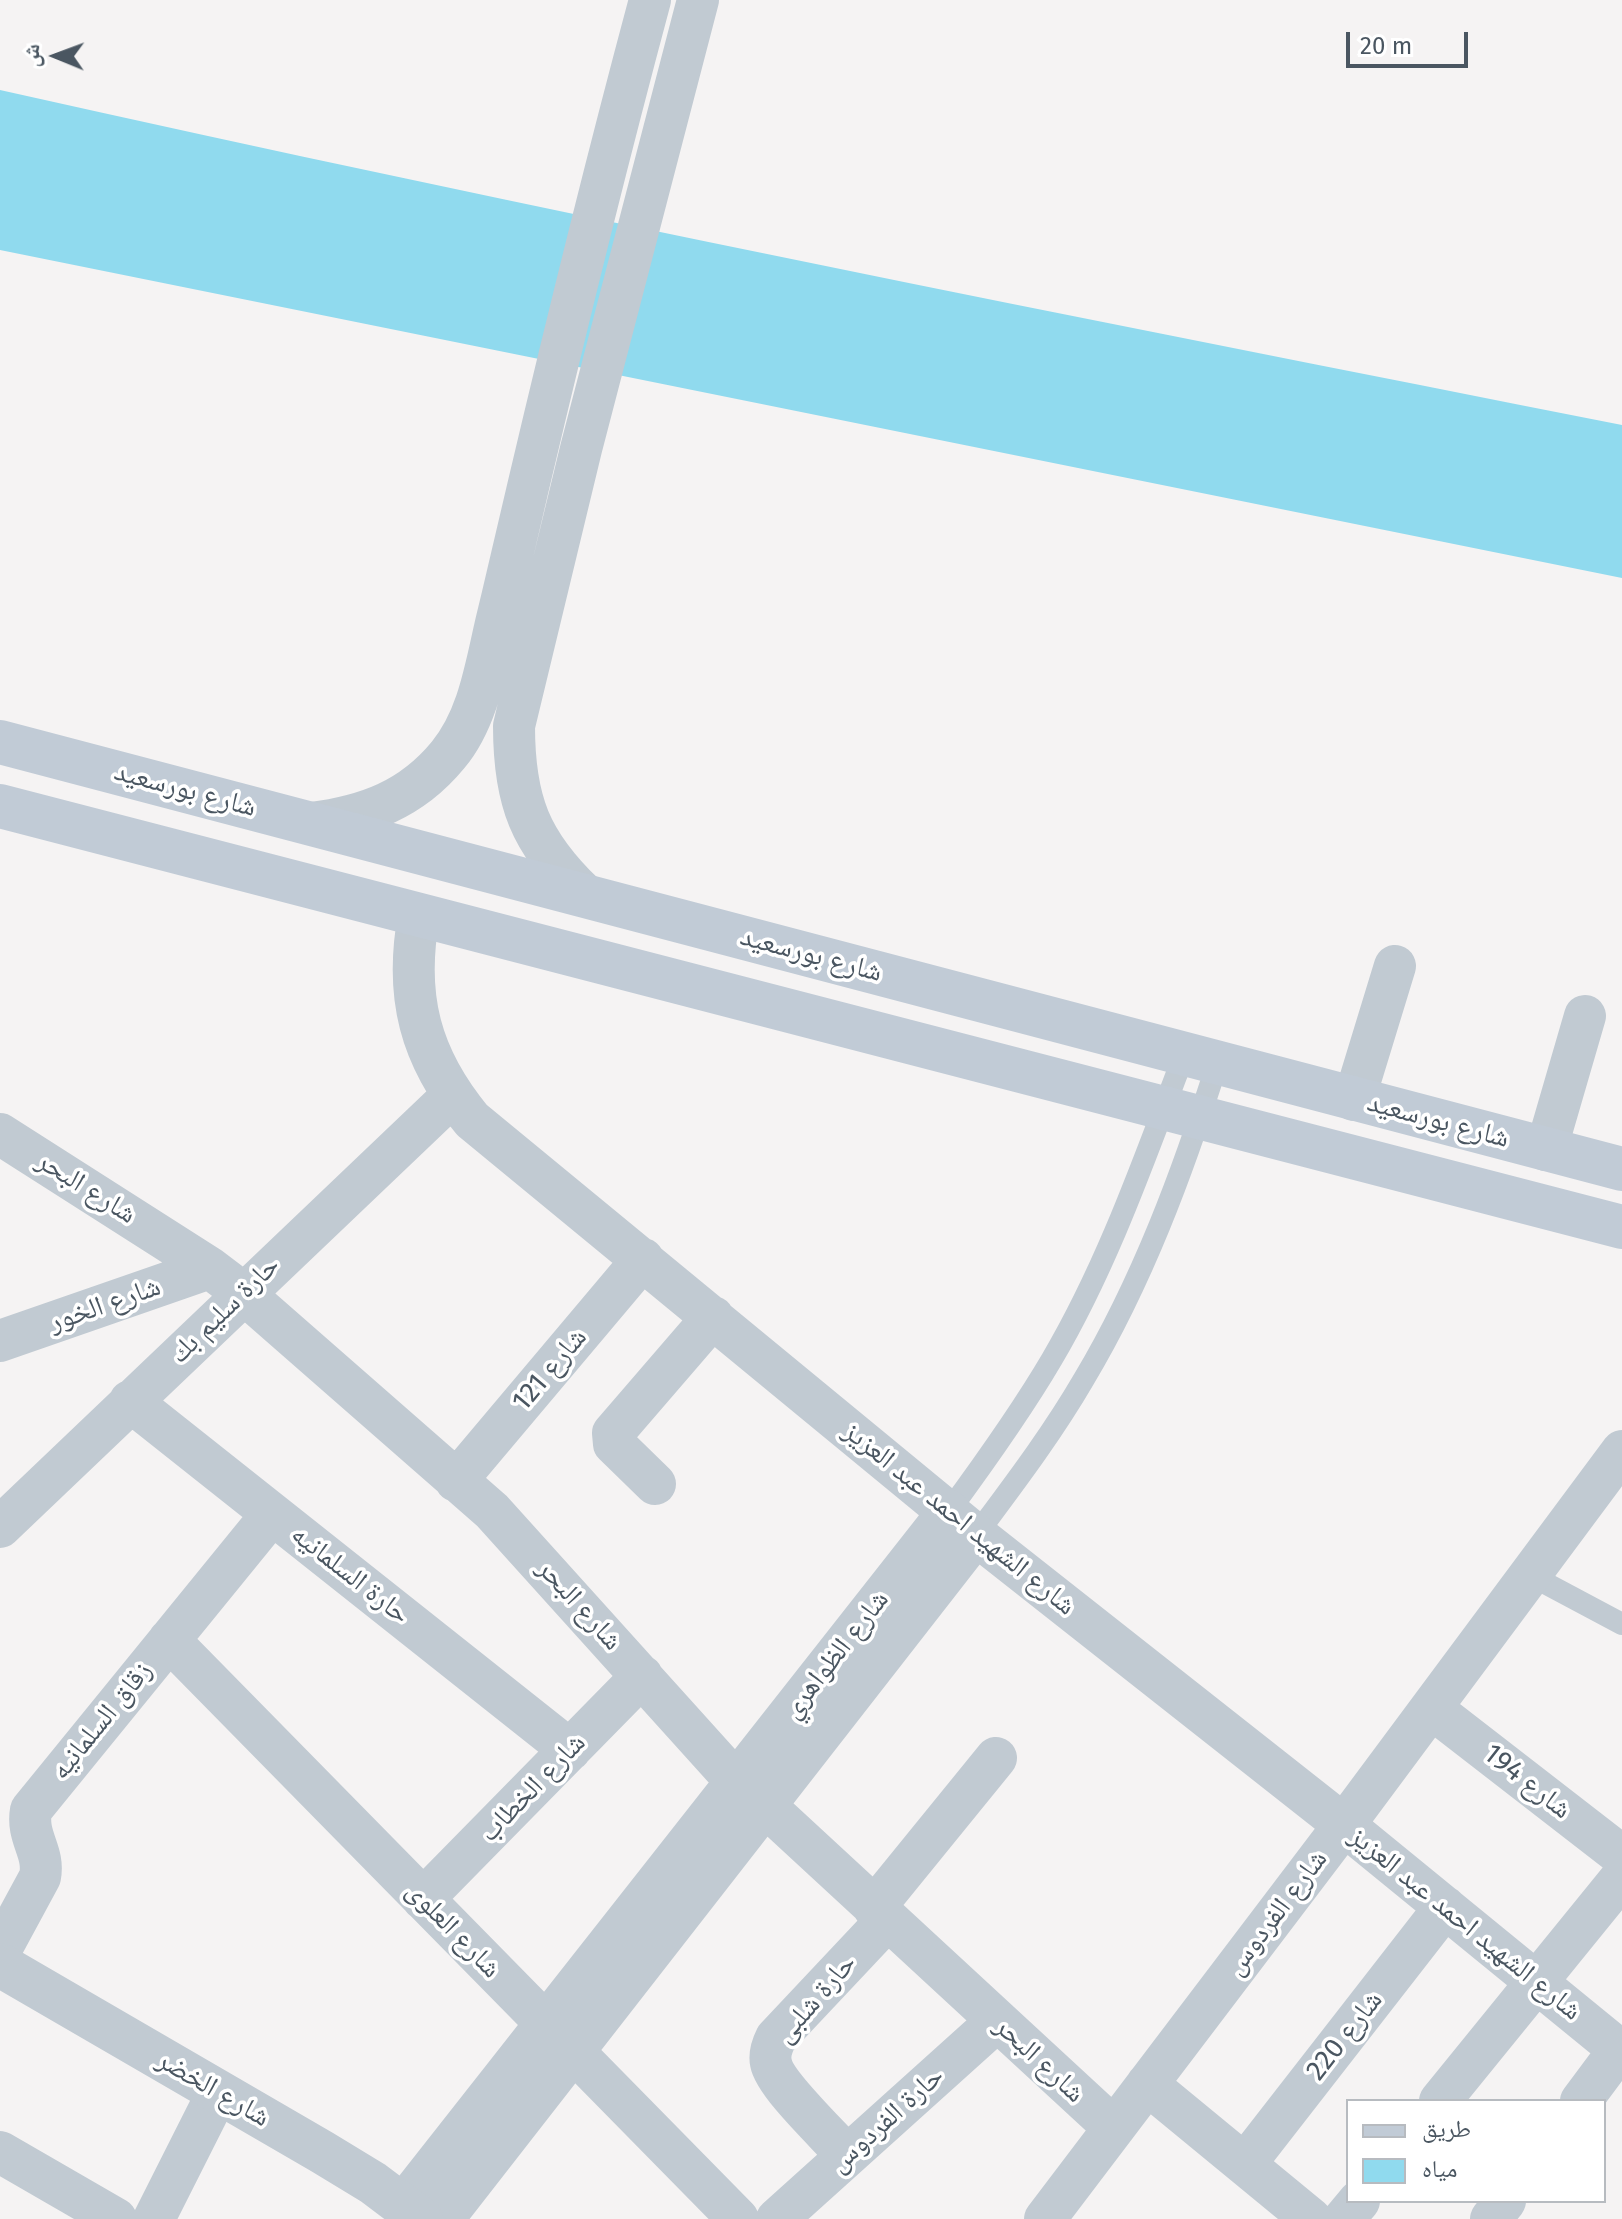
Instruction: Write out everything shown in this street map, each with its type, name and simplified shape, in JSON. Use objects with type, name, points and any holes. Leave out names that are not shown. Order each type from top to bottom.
[{"type":"main road","name":"شارع بورسعيد","points":[[0,742],[1622,1169]]},
{"type":"main road","name":"شارع بورسعيد","points":[[0,806],[1622,1227]]},
{"type":"street","points":[[311,823],[350,818],[387,805],[421,783],[449,754],[470,720],[483,680],[539,441],[650,0]]},
{"type":"street","points":[[584,894],[557,868],[536,836],[522,801],[514,764],[514,726],[581,449],[698,0]]},
{"type":"street","name":"شارع الشهيد احمد عبد العزيز","points":[[419,915],[412,969],[416,1009],[427,1048],[452,1096],[472,1120],[962,1523],[1344,1825],[1621,2051]]},
{"type":"street","points":[[1354,1100],[1395,966]]},
{"type":"street","points":[[1546,1150],[1585,1016]]},
{"type":"street","name":"حارة سليم بك","points":[[0,1527],[452,1096]]},
{"type":"street","name":"شارع البحر","points":[[0,1134],[210,1268],[243,1293],[492,1511],[751,1793],[1114,2128]]},
{"type":"street","name":"شارع 121","points":[[456,1481],[643,1259]]},
{"type":"street","name":"شارع الخور","points":[[0,1341],[210,1268]]},
{"type":"street","points":[[655,1484],[614,1444],[613,1433],[713,1317]]},
{"type":"street","name":"حارة السلمانيه","points":[[130,1401],[570,1750]]},
{"type":"street","name":"شارع الفردوس","points":[[1045,2219],[1622,1451]]},
{"type":"street","name":"زقاق السلمانيه","points":[[0,1951],[40,1877],[40,1855],[30,1834],[31,1810],[272,1514]]},
{"type":"street","name":"شارع الظواهري","points":[[422,2214],[962,1523]]},
{"type":"street","name":"شارع العلوى","points":[[169,1640],[738,2219]]},
{"type":"street","name":"شارع الخطاب","points":[[423,1899],[642,1676]]},
{"type":"street","name":"شارع 194","points":[[1431,1708],[1622,1856]]},
{"type":"street","points":[[880,1914],[996,1758]]},
{"type":"street","points":[[1442,2099],[1622,1877]]},
{"type":"street","name":"شارع 220","points":[[1245,2164],[1445,1907]]},
{"type":"street","name":"حارة شلبى","points":[[847,2156],[776,2077],[770,2053],[776,2038],[880,1914]]},
{"type":"street","name":"شارع الخضر","points":[[0,1965],[422,2214]]},
{"type":"street","name":"حارة الفردوس","points":[[777,2219],[997,2021]]},
{"type":"street","points":[[1583,2099],[1621,2051]]},
{"type":"street","points":[[1147,2084],[1311,2219]]},
{"type":"street","points":[[154,2219],[218,2092]]},
{"type":"street","points":[[0,2152],[116,2219]]},
{"type":"street","points":[[1344,2219],[1357,2203]]},
{"type":"street","points":[[1491,2219],[1503,2203]]},
{"type":"lane","name":"شارع الظواهري","points":[[962,1523],[1034,1459],[1085,1378],[1129,1293],[1182,1112],[1201,1059]]},
{"type":"lane","points":[[1182,1112],[1201,1059]]},
{"type":"lane","name":"شارع الظواهري","points":[[962,1523],[1004,1435],[1053,1357],[1182,1112]]},
{"type":"lane","points":[[1530,1575],[1622,1624]]},
{"type":"water","points":[[0,90],[607,221],[1622,425],[1622,578],[0,250]]}]
